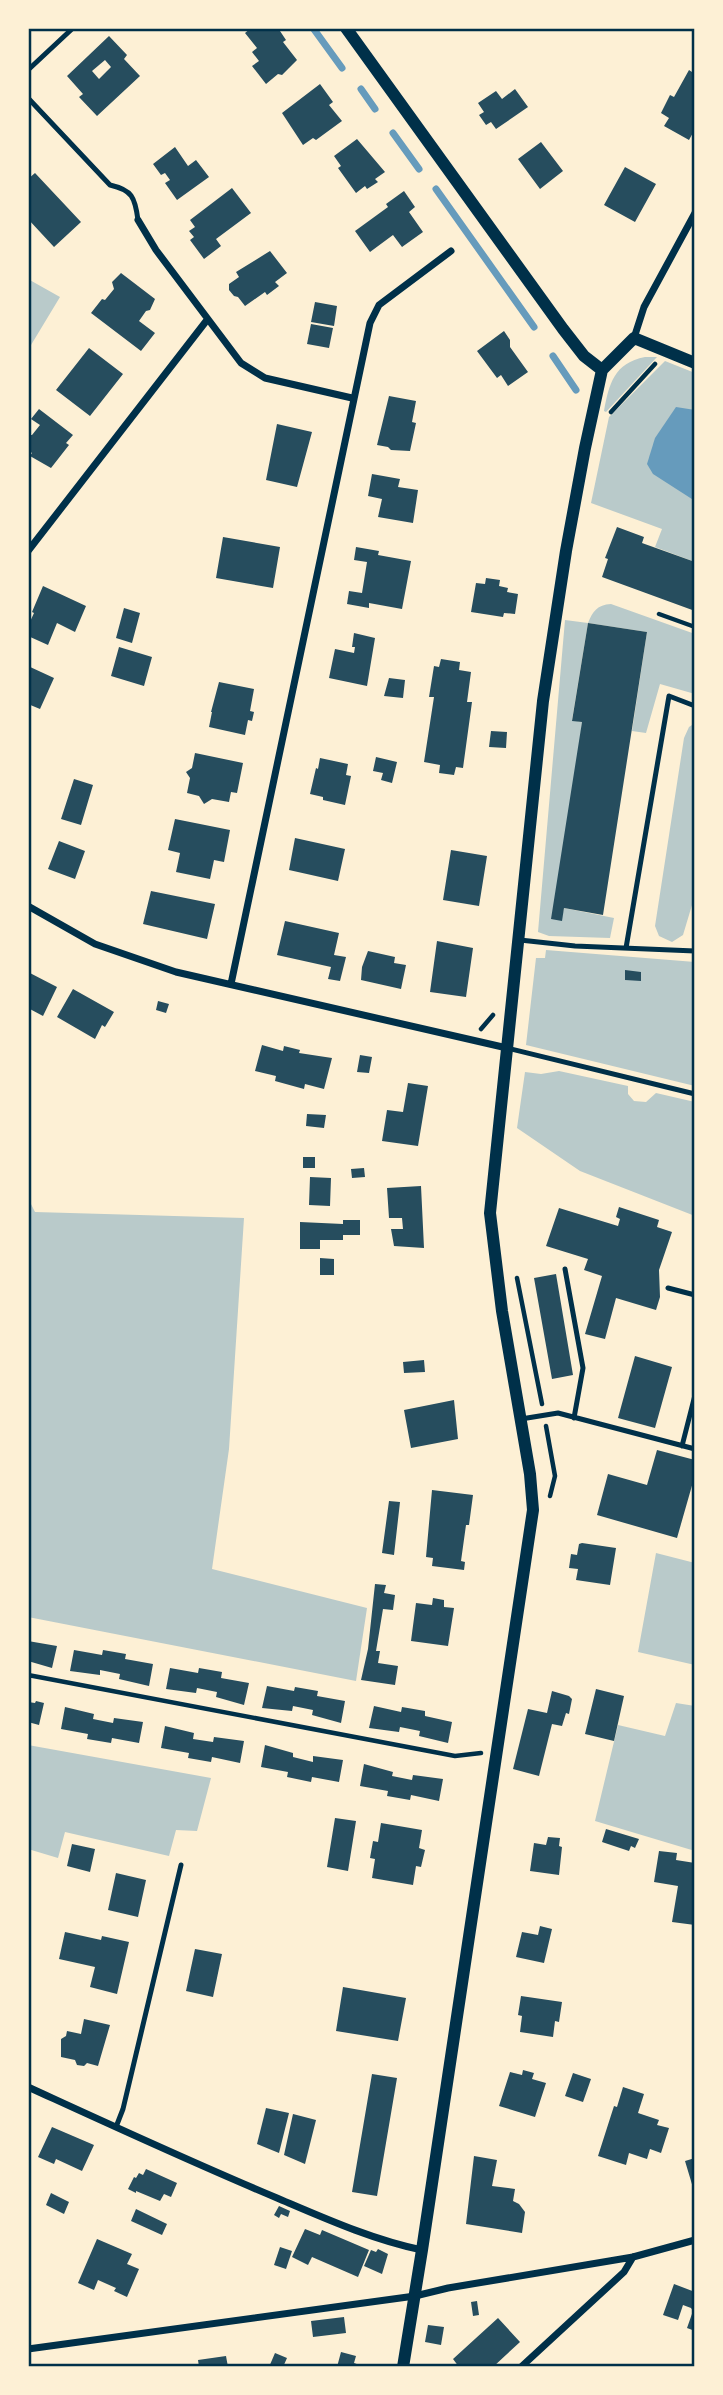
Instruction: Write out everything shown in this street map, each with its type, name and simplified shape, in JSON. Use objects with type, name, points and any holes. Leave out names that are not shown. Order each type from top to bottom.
[{"type":"street","points":[[346,28],[577,347],[602,370]]},
{"type":"street","points":[[403,2367],[533,1510],[530,1474],[502,1311],[491,1213],[549,656],[584,447],[602,370],[634,338],[645,307],[695,213]]},
{"type":"street","points":[[138,219],[156,250],[241,363],[265,378],[352,398]]},
{"type":"street","points":[[231,984],[352,398],[370,323],[379,304],[451,251]]},
{"type":"street","points":[[28,551],[207,320]]},
{"type":"street","points":[[634,338],[695,363]]},
{"type":"street","points":[[28,906],[95,944],[176,971],[507,1048]]},
{"type":"street","points":[[28,2087],[206,2169],[300,2208],[398,2245],[422,2250]]},
{"type":"street","points":[[28,2349],[415,2296],[633,2257],[695,2240]]},
{"type":"street","points":[[521,2367],[624,2272],[633,2257]]},
{"type":"lane","points":[[28,70],[74,28]]},
{"type":"lane","points":[[28,98],[110,185],[124,188],[135,200],[138,219]]},
{"type":"lane","points":[[626,948],[669,696],[695,706]]},
{"type":"lane","points":[[518,940],[695,951]]},
{"type":"lane","points":[[507,1048],[695,1094]]},
{"type":"lane","points":[[565,1269],[583,1368],[574,1418]]},
{"type":"lane","points":[[668,1288],[695,1295]]},
{"type":"lane","points":[[682,1446],[695,1395]]},
{"type":"lane","points":[[521,1419],[558,1413],[695,1449]]},
{"type":"lane","points":[[116,2127],[123,2109],[181,1865]]},
{"type":"path","points":[[592,416],[606,418],[661,358],[665,350]]},
{"type":"path","points":[[659,614],[695,628]]},
{"type":"path","points":[[28,1675],[455,1756],[496,1749]]},
{"type":"shaded area","points":[[28,279],[60,297],[28,350]]},
{"type":"shaded area","points":[[645,357],[657,357],[606,412],[604,411],[615,376],[626,364]]},
{"type":"shaded area","points":[[665,361],[695,373],[695,562],[655,547],[662,529],[591,503],[609,417]]},
{"type":"shaded area","points":[[611,604],[695,634],[695,694],[660,684],[646,733],[632,731],[647,632],[588,623],[596,609]]},
{"type":"shaded area","points":[[565,620],[588,623],[572,720],[582,722],[561,921],[564,908],[614,918],[610,938],[549,936],[538,932]]},
{"type":"shaded area","points":[[695,723],[695,895],[683,935],[672,942],[659,936],[655,926],[684,738],[689,727]]},
{"type":"shaded area","points":[[546,950],[695,962],[695,1086],[526,1045],[536,958],[545,958]]},
{"type":"shaded area","points":[[559,1071],[628,1086],[628,1094],[634,1101],[646,1102],[656,1093],[695,1102],[695,1216],[580,1171],[517,1128],[525,1072],[541,1074]]},
{"type":"shaded area","points":[[28,1198],[35,1212],[244,1218],[229,1449],[212,1569],[367,1608],[356,1681],[28,1617]]},
{"type":"shaded area","points":[[656,1553],[695,1563],[695,1665],[638,1652]]},
{"type":"shaded area","points":[[676,1703],[695,1706],[695,1851],[595,1821],[618,1725],[665,1736]]},
{"type":"shaded area","points":[[28,1745],[211,1778],[197,1831],[176,1830],[169,1856],[65,1832],[58,1858],[28,1849]]},
{"type":"water","points":[[676,407],[695,410],[695,501],[653,474],[647,464],[655,438]]},
{"type":"building","points":[[251,28],[278,28],[286,40],[283,42],[297,60],[282,75],[278,74],[266,84],[252,66],[259,61],[252,52],[257,48],[245,33]]},
{"type":"building","points":[[109,36],[127,55],[124,59],[140,76],[97,116],[79,97],[83,94],[67,76]],"holes":[[[105,60],[111,67],[99,79],[92,71]]]},
{"type":"building","points":[[689,70],[695,74],[695,129],[689,140],[664,126],[669,118],[661,113],[670,95],[674,97]]},
{"type":"building","points":[[320,84],[333,102],[329,105],[342,121],[316,140],[313,138],[303,145],[282,113]]},
{"type":"building","points":[[515,89],[528,107],[496,129],[491,122],[486,125],[479,115],[484,112],[478,103],[496,91],[502,99]]},
{"type":"building","points":[[357,139],[385,172],[375,179],[378,182],[367,189],[365,186],[356,193],[338,168],[341,166],[334,156]]},
{"type":"building","points":[[541,142],[563,171],[540,189],[518,159]]},
{"type":"building","points":[[175,147],[188,166],[196,160],[209,177],[177,200],[165,183],[170,180],[165,173],[161,175],[153,164]]},
{"type":"building","points":[[625,167],[656,184],[635,222],[604,205]]},
{"type":"building","points":[[35,173],[81,222],[54,247],[28,219],[28,179]]},
{"type":"building","points":[[232,188],[251,213],[216,239],[221,246],[204,259],[190,240],[194,237],[189,231],[195,227],[190,220]]},
{"type":"building","points":[[404,191],[415,207],[409,212],[423,232],[402,247],[393,235],[370,252],[355,231],[388,207],[386,204]]},
{"type":"building","points":[[270,251],[287,273],[275,282],[279,286],[245,306],[229,290],[229,284],[239,277],[236,272]]},
{"type":"building","points":[[121,273],[155,299],[150,310],[146,311],[139,321],[155,333],[141,351],[91,313],[114,289],[112,282]]},
{"type":"building","points":[[315,302],[337,306],[334,326],[311,322]]},
{"type":"building","points":[[311,324],[333,328],[329,348],[307,344]]},
{"type":"building","points":[[504,331],[510,340],[510,347],[528,372],[508,386],[501,375],[497,378],[477,351]]},
{"type":"building","points":[[89,348],[123,374],[90,416],[56,390]]},
{"type":"building","points":[[389,396],[416,401],[412,422],[416,423],[410,451],[391,450],[377,445]]},
{"type":"building","points":[[39,409],[73,435],[66,443],[69,445],[51,468],[30,456],[32,453],[28,450],[28,435],[32,435],[40,425],[31,419]]},
{"type":"building","points":[[277,424],[312,432],[297,487],[266,480]]},
{"type":"building","points":[[372,474],[400,479],[398,487],[418,490],[413,523],[378,517],[382,499],[368,496]]},
{"type":"building","points":[[617,527],[644,537],[642,543],[695,562],[695,611],[602,577],[608,559],[605,558]]},
{"type":"building","points":[[223,537],[280,547],[273,588],[216,578]]},
{"type":"building","points":[[356,547],[379,551],[378,555],[411,561],[402,609],[369,603],[369,608],[347,604],[349,591],[362,593],[367,562],[354,560]]},
{"type":"building","points":[[486,578],[500,580],[499,586],[508,588],[507,592],[518,594],[515,614],[504,613],[503,617],[471,612],[476,583],[485,584]]},
{"type":"building","points":[[43,586],[86,606],[75,632],[57,623],[48,645],[28,636],[28,626],[34,613],[32,612]]},
{"type":"building","points":[[124,608],[140,613],[132,643],[116,638]]},
{"type":"building","points":[[588,623],[647,632],[603,915],[564,908],[562,921],[551,919],[582,722],[572,721]]},
{"type":"building","points":[[354,633],[375,638],[367,686],[329,678],[335,649],[354,653]]},
{"type":"building","points":[[119,647],[152,657],[144,686],[111,676]]},
{"type":"building","points":[[441,659],[460,662],[459,670],[471,672],[467,702],[472,702],[463,768],[456,767],[454,775],[439,773],[440,765],[424,762],[434,697],[429,697],[434,666],[439,667]]},
{"type":"building","points":[[28,666],[54,678],[40,709],[28,704]]},
{"type":"building","points":[[389,678],[405,680],[403,698],[384,696]]},
{"type":"building","points":[[219,682],[254,689],[250,711],[254,712],[252,721],[248,720],[245,735],[209,727]]},
{"type":"building","points":[[491,731],[507,732],[506,748],[489,747]]},
{"type":"building","points":[[195,753],[243,763],[237,793],[231,792],[229,802],[212,799],[204,804],[199,796],[187,793],[190,778],[186,772],[192,768]]},
{"type":"building","points":[[376,757],[397,762],[392,783],[381,780],[383,773],[373,771]]},
{"type":"building","points":[[320,758],[348,764],[346,775],[351,776],[345,805],[310,794]]},
{"type":"building","points":[[74,779],[93,785],[81,825],[61,819]]},
{"type":"building","points":[[175,819],[230,830],[224,862],[214,860],[210,879],[176,872],[180,853],[168,850]]},
{"type":"building","points":[[295,838],[345,849],[338,881],[289,870]]},
{"type":"building","points":[[59,841],[85,851],[75,879],[48,869]]},
{"type":"building","points":[[451,850],[487,856],[479,906],[443,900]]},
{"type":"building","points":[[151,891],[215,904],[207,939],[143,924]]},
{"type":"building","points":[[285,921],[339,933],[334,955],[346,957],[340,981],[328,979],[331,967],[277,955]]},
{"type":"building","points":[[437,941],[473,948],[466,997],[430,992]]},
{"type":"building","points":[[368,951],[395,957],[394,963],[406,965],[401,989],[361,980]]},
{"type":"building","points":[[625,970],[641,972],[641,981],[625,980]]},
{"type":"building","points":[[28,972],[57,987],[43,1016],[28,1008]]},
{"type":"building","points":[[73,989],[114,1012],[105,1027],[102,1025],[95,1039],[57,1017]]},
{"type":"building","points":[[158,1001],[169,1004],[166,1013],[156,1010]]},
{"type":"building","points":[[262,1045],[283,1051],[284,1046],[300,1050],[299,1053],[332,1058],[324,1089],[305,1084],[304,1089],[275,1081],[276,1076],[255,1071]]},
{"type":"building","points":[[360,1055],[372,1057],[369,1073],[357,1072]]},
{"type":"building","points":[[408,1083],[428,1086],[418,1146],[382,1141],[387,1110],[403,1112]]},
{"type":"building","points":[[307,1114],[326,1115],[324,1128],[306,1126]]},
{"type":"building","points":[[303,1157],[315,1157],[315,1168],[303,1168]]},
{"type":"building","points":[[364,1168],[365,1177],[352,1178],[351,1169]]},
{"type":"building","points":[[310,1177],[331,1178],[330,1206],[309,1205]]},
{"type":"building","points":[[421,1186],[424,1248],[394,1246],[391,1229],[403,1229],[402,1218],[389,1218],[387,1188]]},
{"type":"building","points":[[619,1207],[659,1220],[657,1227],[672,1232],[659,1270],[660,1297],[656,1310],[616,1298],[605,1339],[585,1334],[602,1276],[584,1270],[588,1259],[546,1246],[559,1208],[618,1226],[620,1219],[616,1217]]},
{"type":"building","points":[[343,1220],[360,1220],[360,1235],[343,1235],[343,1240],[320,1240],[320,1249],[300,1249],[300,1222],[343,1224]]},
{"type":"building","points":[[320,1258],[334,1259],[334,1275],[320,1275]]},
{"type":"building","points":[[556,1274],[573,1375],[552,1379],[534,1278]]},
{"type":"building","points":[[635,1356],[672,1367],[655,1428],[618,1418]]},
{"type":"building","points":[[424,1360],[425,1372],[404,1373],[403,1362]]},
{"type":"building","points":[[454,1400],[458,1439],[411,1448],[404,1410]]},
{"type":"building","points":[[657,1450],[695,1460],[695,1475],[677,1538],[597,1515],[608,1474],[647,1485]]},
{"type":"building","points":[[432,1490],[473,1495],[461,1561],[465,1562],[464,1570],[432,1566],[433,1558],[426,1557]]},
{"type":"building","points":[[389,1501],[400,1502],[394,1555],[382,1553]]},
{"type":"building","points":[[579,1544],[616,1548],[610,1585],[576,1580],[578,1569],[569,1568],[571,1554],[577,1555]]},
{"type":"building","points":[[375,1584],[386,1585],[384,1593],[395,1595],[393,1610],[383,1609],[376,1651],[380,1651],[378,1663],[398,1666],[395,1685],[361,1680],[368,1649]]},
{"type":"building","points":[[433,1598],[444,1600],[444,1607],[454,1608],[448,1646],[411,1641],[416,1603],[432,1605]]},
{"type":"building","points":[[28,1641],[57,1646],[52,1668],[28,1661]]},
{"type":"building","points":[[74,1650],[102,1655],[103,1650],[126,1654],[125,1659],[153,1664],[149,1686],[119,1679],[120,1674],[100,1670],[100,1675],[70,1671]]},
{"type":"building","points":[[170,1668],[198,1673],[199,1668],[222,1672],[221,1678],[249,1683],[244,1705],[216,1697],[217,1692],[197,1688],[196,1693],[166,1689]]},
{"type":"building","points":[[267,1686],[294,1691],[295,1687],[318,1691],[317,1696],[345,1701],[341,1723],[312,1715],[313,1710],[293,1706],[292,1711],[262,1708]]},
{"type":"building","points":[[596,1689],[624,1696],[614,1741],[585,1734]]},
{"type":"building","points":[[552,1691],[572,1699],[569,1714],[566,1713],[562,1726],[552,1724],[539,1776],[513,1769],[528,1709],[547,1713]]},
{"type":"building","points":[[28,1702],[44,1703],[39,1725],[28,1722]]},
{"type":"building","points":[[374,1706],[401,1712],[402,1707],[425,1711],[425,1716],[452,1722],[448,1743],[419,1736],[420,1731],[400,1727],[399,1732],[369,1728]]},
{"type":"building","points":[[65,1707],[94,1714],[93,1719],[113,1723],[114,1718],[143,1722],[139,1743],[112,1738],[111,1743],[87,1739],[88,1734],[61,1729]]},
{"type":"building","points":[[165,1726],[194,1733],[193,1739],[213,1742],[214,1737],[244,1741],[240,1763],[212,1757],[211,1762],[188,1758],[189,1753],[161,1748]]},
{"type":"building","points":[[265,1745],[313,1762],[313,1756],[343,1760],[339,1782],[312,1777],[311,1782],[287,1777],[288,1772],[261,1767]]},
{"type":"building","points":[[364,1764],[393,1772],[392,1776],[412,1780],[413,1775],[443,1779],[439,1801],[411,1795],[410,1800],[387,1796],[388,1791],[360,1786]]},
{"type":"building","points":[[335,1818],[356,1821],[348,1871],[327,1867]]},
{"type":"building","points":[[381,1823],[422,1830],[419,1848],[425,1850],[421,1867],[416,1866],[413,1885],[372,1878],[375,1859],[370,1858],[373,1841],[378,1842]]},
{"type":"building","points":[[606,1829],[639,1839],[635,1848],[631,1846],[629,1851],[602,1842]]},
{"type":"building","points":[[548,1837],[560,1838],[559,1846],[562,1847],[559,1875],[530,1871],[534,1843],[546,1845]]},
{"type":"building","points":[[72,1844],[95,1849],[90,1872],[67,1866]]},
{"type":"building","points":[[659,1851],[677,1853],[676,1860],[695,1863],[695,1925],[672,1922],[678,1886],[654,1882]]},
{"type":"building","points":[[116,1873],[146,1880],[138,1917],[108,1910]]},
{"type":"building","points":[[540,1926],[552,1929],[544,1963],[516,1957],[522,1932],[538,1935]]},
{"type":"building","points":[[65,1932],[101,1940],[102,1936],[129,1942],[117,1994],[90,1987],[95,1967],[59,1959]]},
{"type":"building","points":[[195,1949],[222,1954],[213,1997],[186,1991]]},
{"type":"building","points":[[343,1987],[406,1998],[398,2041],[336,2031]]},
{"type":"building","points":[[521,1996],[562,2002],[553,2037],[520,2032],[522,2016],[518,2015]]},
{"type":"building","points":[[84,2019],[110,2025],[98,2066],[87,2063],[84,2066],[77,2065],[75,2060],[61,2057],[61,2039],[66,2036],[67,2031],[81,2034]]},
{"type":"building","points":[[523,2070],[534,2073],[532,2079],[546,2083],[535,2117],[499,2106],[510,2072],[522,2075]]},
{"type":"building","points":[[573,2073],[591,2079],[583,2102],[565,2096]]},
{"type":"building","points":[[372,2074],[397,2078],[377,2196],[352,2192]]},
{"type":"building","points":[[623,2087],[644,2094],[638,2113],[659,2120],[657,2125],[669,2128],[661,2153],[650,2149],[647,2159],[629,2153],[626,2165],[598,2156]]},
{"type":"building","points":[[266,2108],[289,2113],[279,2153],[257,2144]]},
{"type":"building","points":[[293,2114],[316,2120],[305,2164],[284,2155]]},
{"type":"building","points":[[52,2127],[94,2145],[82,2171],[56,2159],[54,2164],[38,2157]]},
{"type":"building","points":[[474,2156],[497,2160],[492,2186],[515,2189],[513,2201],[525,2212],[522,2233],[466,2224]]},
{"type":"building","points":[[695,2158],[695,2191],[694,2191],[685,2161]]},
{"type":"building","points":[[146,2169],[177,2183],[171,2197],[164,2194],[160,2201],[128,2189],[134,2177],[139,2173],[143,2175]]},
{"type":"building","points":[[51,2193],[69,2202],[64,2214],[46,2205]]},
{"type":"building","points":[[279,2206],[290,2211],[288,2217],[281,2214],[279,2218],[274,2215]]},
{"type":"building","points":[[136,2209],[167,2224],[162,2235],[131,2221]]},
{"type":"building","points":[[305,2229],[320,2235],[322,2230],[369,2250],[358,2277],[312,2257],[308,2265],[292,2257]]},
{"type":"building","points":[[97,2239],[132,2254],[127,2264],[139,2269],[127,2297],[114,2291],[116,2288],[98,2280],[94,2290],[78,2283]]},
{"type":"building","points":[[280,2247],[292,2251],[286,2269],[274,2265]]},
{"type":"building","points":[[378,2249],[388,2254],[382,2274],[364,2266],[371,2250],[376,2252]]},
{"type":"building","points":[[674,2284],[695,2292],[695,2331],[687,2328],[693,2311],[691,2308],[683,2305],[678,2320],[663,2315]]},
{"type":"building","points":[[477,2301],[479,2315],[473,2316],[471,2302]]},
{"type":"building","points":[[344,2317],[346,2333],[313,2337],[311,2321]]},
{"type":"building","points":[[498,2318],[520,2342],[493,2367],[459,2367],[453,2359]]},
{"type":"building","points":[[428,2325],[444,2327],[441,2345],[425,2342]]},
{"type":"building","points":[[341,2352],[356,2356],[354,2363],[365,2367],[337,2367]]},
{"type":"building","points":[[275,2353],[287,2358],[283,2367],[269,2367]]},
{"type":"building","points":[[226,2356],[228,2367],[199,2367],[198,2360]]},
{"type":"waterway","points":[[313,28],[342,68]]},
{"type":"waterway","points":[[361,89],[375,109]]},
{"type":"waterway","points":[[393,133],[419,169]]},
{"type":"waterway","points":[[436,189],[534,327]]},
{"type":"waterway","points":[[553,356],[576,390]]}]
